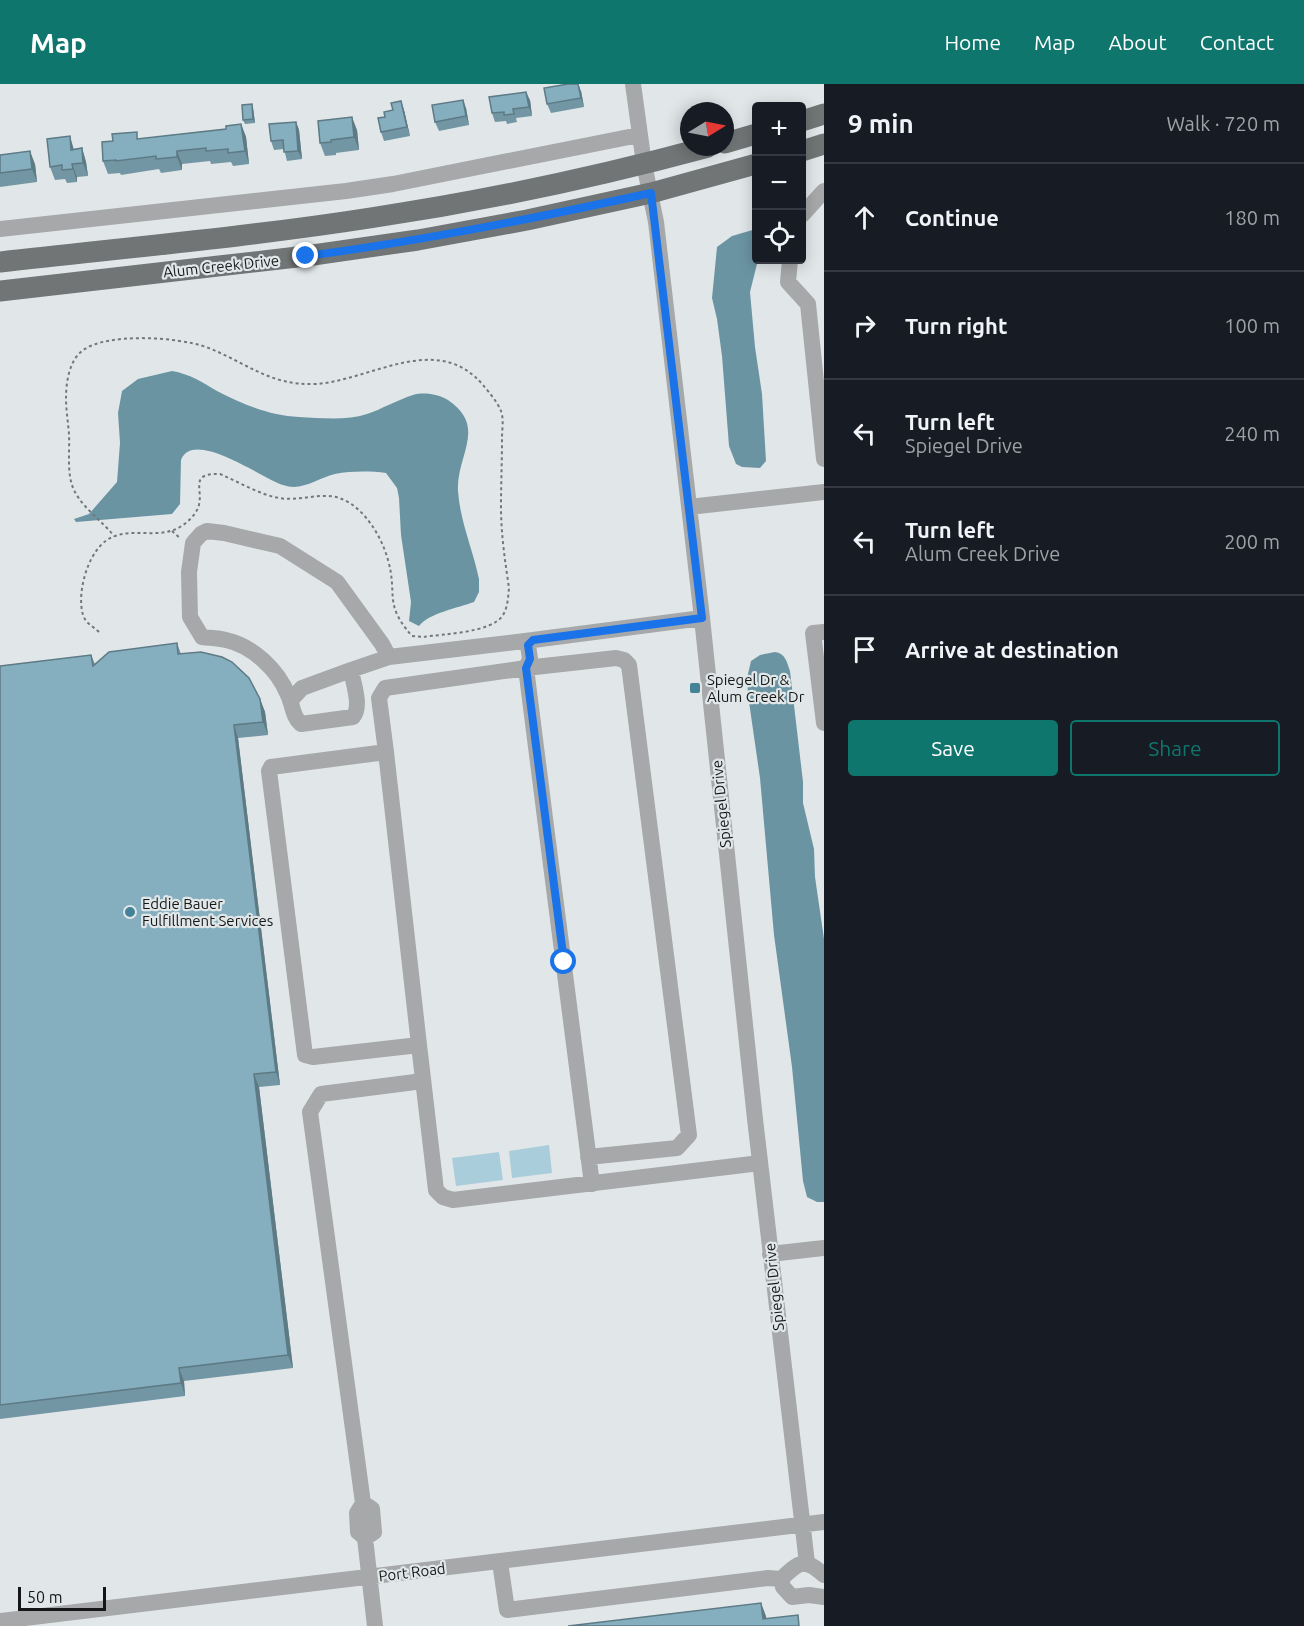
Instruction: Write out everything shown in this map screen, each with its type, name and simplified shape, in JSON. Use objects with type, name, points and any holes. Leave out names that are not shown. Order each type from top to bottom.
[{"type":"main road","points":[[806,119],[824,114]]},
{"type":"main road","points":[[734,140],[752,135]]},
{"type":"main road","points":[[806,149],[824,144]]},
{"type":"main road","name":"Alum Creek Drive","points":[[0,262],[368,219],[496,197],[680,154]]},
{"type":"main road","name":"Alum Creek Drive","points":[[0,291],[343,252],[527,220],[651,193],[752,165]]},
{"type":"street","name":"Spiegel Drive","points":[[633,84],[639,135],[651,193],[689,507],[770,1254],[807,1563]]},
{"type":"street","points":[[0,229],[346,191],[393,184],[639,135]]},
{"type":"street","points":[[806,210],[824,191]]},
{"type":"street","points":[[790,264],[788,282],[808,304],[824,459]]},
{"type":"street","points":[[689,507],[824,492]]},
{"type":"street","points":[[351,670],[357,706],[353,717],[301,724],[296,719],[279,676],[257,655],[227,640],[202,637],[190,618],[189,572],[193,543],[207,531],[224,532],[280,546],[337,582],[389,657]]},
{"type":"street","points":[[290,700],[302,688],[389,657],[702,618]]},
{"type":"street","points":[[824,632],[813,633],[824,723]]},
{"type":"street","points":[[533,640],[528,645],[530,659],[526,668],[592,1184]]},
{"type":"street","points":[[588,1158],[677,1148],[689,1135],[629,665],[624,660],[616,658],[385,688],[379,698],[436,1190],[443,1197],[453,1200],[760,1163]]},
{"type":"street","points":[[386,752],[271,767],[269,771],[305,1055],[313,1057],[419,1045]]},
{"type":"street","points":[[375,1626],[365,1538],[374,1533],[372,1509],[363,1503],[310,1112],[321,1094],[423,1081]]},
{"type":"street","points":[[770,1254],[824,1248]]},
{"type":"street","name":"Port Road","points":[[0,1621],[824,1522]]},
{"type":"street","points":[[500,1562],[507,1610],[768,1578],[781,1579],[801,1563],[812,1564],[824,1575]]},
{"type":"street","points":[[781,1579],[783,1587],[792,1597],[809,1595],[824,1597]]},
{"type":"street","points":[[107,1609],[109,1626]]},
{"type":"path","points":[[114,536],[84,504],[75,492],[70,478],[66,395],[73,363],[82,351],[113,340],[140,337],[191,343],[206,347],[265,376],[297,383],[338,381],[414,360],[454,364],[474,376],[501,412],[501,525],[509,588],[508,598],[503,616],[491,626],[423,637],[412,636],[400,623]]},
{"type":"shaded area","points":[[752,230],[752,264],[757,264],[750,292],[762,394],[766,461],[760,468],[742,467],[736,464],[729,446],[722,356],[712,298],[717,247],[732,236]]},
{"type":"shaded area","points":[[172,371],[190,376],[246,405],[288,416],[351,418],[373,412],[417,394],[435,395],[448,400],[460,410],[468,431],[458,491],[461,513],[479,579],[479,592],[474,602],[437,614],[419,626],[409,621],[411,602],[401,535],[399,498],[397,488],[386,473],[341,473],[303,486],[290,487],[273,481],[229,458],[199,450],[188,452],[181,460],[180,504],[172,514],[76,522],[74,519],[89,514],[117,482],[120,443],[118,413],[122,391],[138,379]]},
{"type":"shaded area","points":[[775,652],[787,661],[790,671],[803,782],[803,803],[814,849],[815,877],[824,939],[824,1202],[817,1202],[807,1197],[803,1181],[792,1067],[774,935],[760,778],[748,695],[747,678],[751,661],[760,655]]},
{"type":"shaded area","points":[[549,1145],[552,1173],[512,1178],[509,1151]]},
{"type":"shaded area","points":[[499,1152],[503,1180],[456,1186],[452,1158]]},
{"type":"building","points":[[578,84],[581,98],[547,104],[544,88]]},
{"type":"building","points":[[526,92],[529,107],[513,109],[514,114],[492,113],[489,97]]},
{"type":"building","points":[[463,100],[466,116],[435,122],[432,105]]},
{"type":"building","points":[[401,101],[407,127],[381,132],[378,118],[385,117],[384,112],[393,110],[391,103]]},
{"type":"building","points":[[252,104],[253,119],[243,120],[242,105]]},
{"type":"building","points":[[352,117],[354,137],[320,143],[318,121]]},
{"type":"building","points":[[296,122],[298,151],[284,152],[283,140],[271,141],[269,124]]},
{"type":"building","points":[[241,124],[245,151],[228,153],[228,149],[206,151],[206,148],[177,151],[177,157],[156,159],[156,156],[103,161],[102,142],[113,141],[112,134],[137,132],[137,139],[226,129],[226,126]]},
{"type":"building","points":[[70,136],[71,150],[82,148],[83,163],[72,164],[73,169],[62,170],[62,165],[50,167],[47,139]]},
{"type":"building","points":[[30,151],[32,169],[0,173],[0,155]]},
{"type":"building","name":"Eddie Bauer Fulfillment Services","points":[[177,643],[178,654],[201,652],[232,662],[249,678],[260,699],[263,722],[234,725],[276,1072],[254,1074],[288,1355],[179,1368],[181,1383],[0,1405],[0,666],[91,655],[93,666],[109,652]]},
{"type":"building","points":[[761,1603],[763,1619],[798,1615],[799,1626],[568,1626]]},
{"type":"place","name":"Spiegel Dr & Alum Creek Dr","points":[[695,688]]},
{"type":"place","name":"Eddie Bauer Fulfillment Services","points":[[130,912]]},
{"type":"route","points":[[306,256],[418,240],[527,220],[651,193],[702,618],[533,640],[528,645],[530,659],[526,668],[564,962]]}]
